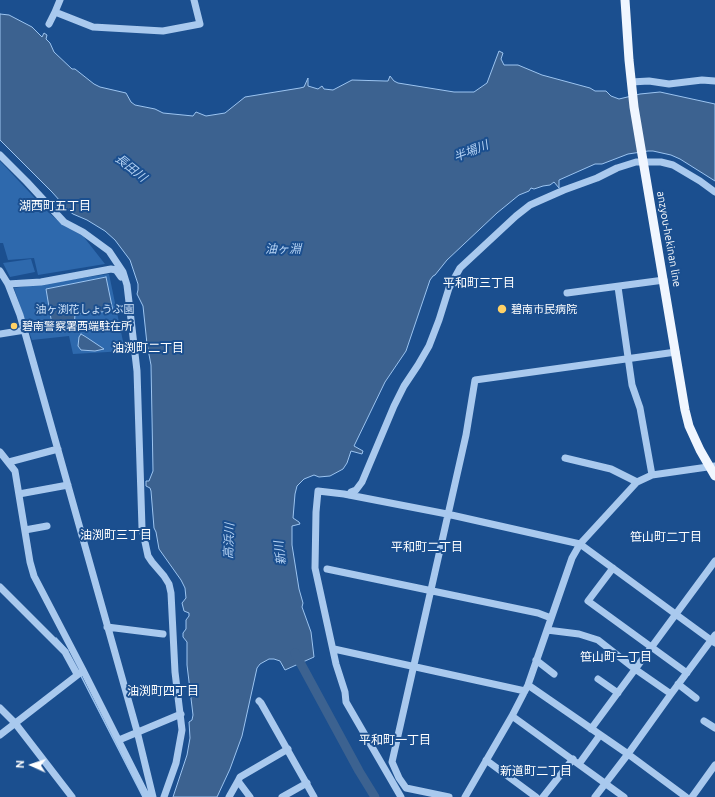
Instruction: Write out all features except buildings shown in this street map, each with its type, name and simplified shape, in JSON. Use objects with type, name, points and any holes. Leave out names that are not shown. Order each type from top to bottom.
[{"type":"main road","name":"anzyou-hekinan line","points":[[625,0],[631,82],[685,410],[689,426],[700,450],[712,467],[715,476]]},
{"type":"street","points":[[49,24],[60,0]]},
{"type":"street","points":[[55,12],[93,27],[163,31],[200,24],[194,0]]},
{"type":"street","points":[[631,82],[649,81],[669,84],[702,80],[715,81]]},
{"type":"street","points":[[0,155],[64,222],[83,232],[109,251],[123,272],[127,285],[137,371],[142,528],[148,556],[164,576],[171,593],[175,672],[182,730],[182,738],[176,763],[164,797]]},
{"type":"street","points":[[349,495],[351,492],[356,490],[362,482],[394,406],[404,386],[429,346],[449,288],[460,268],[500,230],[530,205],[564,190],[597,178],[617,168],[643,160],[661,162],[673,166],[700,181],[715,192]]},
{"type":"street","points":[[8,284],[41,282],[111,269],[116,270],[127,285]]},
{"type":"street","points":[[1,273],[8,284],[25,330],[153,797]]},
{"type":"street","points":[[567,294],[664,280]]},
{"type":"street","points":[[618,287],[632,385],[640,408],[652,475]]},
{"type":"street","points":[[0,334],[25,330]]},
{"type":"street","points":[[449,797],[406,788],[399,778],[392,762],[466,435],[474,380],[676,352]]},
{"type":"street","points":[[9,462],[58,449]]},
{"type":"street","points":[[1,455],[9,462],[15,471],[24,530],[34,576],[80,672],[119,740],[147,797]]},
{"type":"street","points":[[565,458],[611,469],[637,482]]},
{"type":"street","points":[[465,797],[527,688],[572,558],[580,544],[637,482],[652,475],[712,467]]},
{"type":"street","points":[[19,494],[68,485]]},
{"type":"street","points":[[401,797],[346,702],[345,692],[336,664],[316,568],[316,512],[318,491],[333,492],[448,514],[580,544],[676,615],[714,640],[678,684],[595,797]]},
{"type":"street","points":[[24,530],[47,526]]},
{"type":"street","points":[[592,729],[715,562]]},
{"type":"street","points":[[613,568],[588,601],[687,673]]},
{"type":"street","points":[[328,569],[538,613],[551,618]]},
{"type":"street","points":[[0,587],[65,652],[80,672]]},
{"type":"street","points":[[107,627],[164,634]]},
{"type":"street","points":[[547,630],[579,634],[598,640],[635,669],[671,694]]},
{"type":"street","points":[[334,649],[527,688],[592,729],[686,797]]},
{"type":"street","points":[[536,660],[554,674]]},
{"type":"street","points":[[0,735],[80,672]]},
{"type":"street","points":[[598,679],[618,693]]},
{"type":"street","points":[[678,684],[696,698]]},
{"type":"street","points":[[259,701],[288,749],[314,797]]},
{"type":"street","points":[[0,708],[15,723],[72,797]]},
{"type":"street","points":[[119,740],[180,714]]},
{"type":"street","points":[[512,716],[624,797]]},
{"type":"street","points":[[704,721],[715,728]]},
{"type":"street","points":[[579,764],[600,735]]},
{"type":"street","points":[[229,797],[240,777],[288,749]]},
{"type":"street","points":[[543,797],[573,759]]},
{"type":"street","points":[[486,760],[536,797]]},
{"type":"street","points":[[692,797],[715,765]]},
{"type":"street","points":[[238,781],[250,797]]},
{"type":"street","points":[[282,797],[307,783]]},
{"type":"green space","points":[[0,161],[48,212],[63,225],[83,236],[105,264],[38,275],[34,258],[8,260],[3,243],[0,243]]},
{"type":"green space","points":[[31,259],[35,272],[10,277],[3,263]]},
{"type":"green space","name":"油ヶ渕花しょうぶ園","points":[[109,274],[125,351],[73,354],[69,336],[32,340],[14,288]]},
{"type":"water","name":"油ヶ淵","points":[[0,14],[9,15],[32,27],[42,37],[44,33],[47,35],[46,39],[50,43],[54,52],[72,69],[75,69],[94,84],[100,87],[126,93],[131,102],[135,105],[155,109],[163,113],[193,116],[196,112],[206,116],[225,113],[245,97],[304,87],[308,78],[308,86],[318,89],[322,86],[324,89],[333,90],[352,80],[388,81],[390,76],[398,83],[454,92],[474,92],[487,83],[499,51],[503,53],[501,59],[504,65],[518,65],[542,75],[590,88],[595,91],[606,91],[611,96],[619,99],[640,94],[660,92],[715,104],[715,181],[680,159],[671,155],[653,151],[628,154],[602,164],[595,164],[559,180],[559,188],[554,182],[550,185],[534,189],[531,188],[529,191],[519,195],[497,213],[447,260],[430,280],[406,351],[385,382],[354,446],[363,451],[362,454],[351,451],[347,463],[343,469],[330,476],[319,477],[314,475],[304,479],[297,486],[293,518],[300,524],[292,526],[292,545],[299,589],[303,603],[302,607],[311,632],[314,657],[285,670],[280,661],[274,659],[269,659],[260,664],[257,668],[242,736],[230,769],[217,797],[173,797],[187,755],[190,738],[189,722],[192,720],[193,715],[187,665],[187,642],[183,637],[183,633],[186,629],[186,620],[189,613],[184,611],[182,603],[186,598],[185,588],[159,549],[154,528],[151,491],[150,488],[146,486],[146,481],[149,481],[153,471],[151,365],[143,306],[137,294],[138,284],[130,260],[115,240],[105,231],[69,211],[0,140]]},
{"type":"water","points":[[106,277],[113,311],[75,314],[74,330],[53,331],[46,289]]},
{"type":"water","points":[[81,334],[104,349],[95,351],[81,350],[78,346],[79,337]]},
{"type":"waterway","points":[[56,638],[68,651]]},
{"type":"waterway","name":"新川","points":[[295,653],[359,771],[375,797]]},
{"type":"waterway","points":[[81,676],[143,797]]},
{"type":"place","name":"碧南市民病院","points":[[502,309]]},
{"type":"place","name":"碧南警察署西端駐在所","points":[[14,326]]},
{"type":"district","name":"湖西町五丁目","points":[[55,206]]},
{"type":"district","name":"平和町三丁目","points":[[479,283]]},
{"type":"district","name":"油渕町二丁目","points":[[148,348]]},
{"type":"district","name":"油渕町三丁目","points":[[116,535]]},
{"type":"district","name":"笹山町二丁目","points":[[666,537]]},
{"type":"district","name":"平和町二丁目","points":[[427,547]]},
{"type":"district","name":"笹山町一丁目","points":[[616,657]]},
{"type":"district","name":"油渕町四丁目","points":[[163,691]]},
{"type":"district","name":"平和町一丁目","points":[[395,740]]},
{"type":"district","name":"新道町二丁目","points":[[536,771]]},
{"type":"water label","name":"半場川","points":[[471,151]]},
{"type":"water label","name":"長田川","points":[[131,168]]},
{"type":"water label","name":"高浜川","points":[[229,541]]}]
